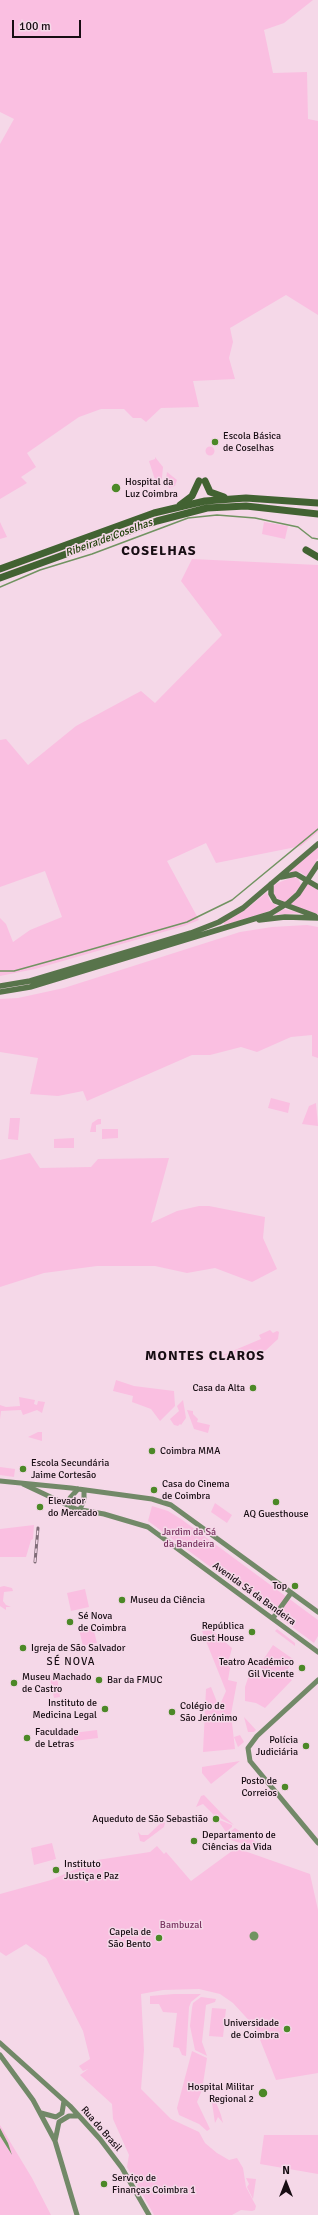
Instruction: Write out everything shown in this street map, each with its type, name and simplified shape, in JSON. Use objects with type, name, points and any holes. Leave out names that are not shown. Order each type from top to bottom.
[{"type":"highway","points":[[177,507],[192,496],[202,481],[210,492],[230,498]]},
{"type":"highway","points":[[0,569],[177,507],[230,498],[318,503]]},
{"type":"highway","points":[[0,578],[157,522],[190,512],[230,506],[287,510],[305,516],[318,515]]},
{"type":"highway","points":[[306,550],[318,557]]},
{"type":"main road","points":[[0,986],[30,981],[191,933],[219,922],[243,908],[318,844]]},
{"type":"main road","points":[[0,992],[30,987],[251,921],[284,906],[298,894],[318,864]]},
{"type":"main road","points":[[279,878],[296,874],[318,887]]},
{"type":"main road","points":[[272,884],[272,897],[275,901],[284,906],[318,917]]},
{"type":"main road","points":[[251,921],[286,917],[318,917]]},
{"type":"main road","points":[[0,1481],[22,1484],[36,1483],[152,1499],[171,1505],[318,1612]]},
{"type":"main road","name":"Avenida Sá da Bandeira","points":[[22,1484],[71,1507],[104,1514],[148,1527],[318,1652]]},
{"type":"main road","points":[[71,1507],[70,1498],[78,1489]]},
{"type":"main road","points":[[80,1510],[84,1499],[84,1490]]},
{"type":"main road","points":[[273,1618],[292,1593]]},
{"type":"main road","points":[[318,1680],[249,1744],[249,1756],[258,1771],[318,1843]]},
{"type":"main road","name":"Rua do Brasil","points":[[0,2042],[16,2055],[78,2116],[122,2168],[150,2215]]},
{"type":"main road","points":[[0,2055],[41,2113],[54,2141],[76,2215]]},
{"type":"main road","points":[[6,2062],[12,2055],[16,2055]]},
{"type":"main road","points":[[41,2113],[56,2117],[62,2113],[64,2101]]},
{"type":"main road","points":[[54,2141],[59,2122],[69,2116],[78,2116]]},
{"type":"green space","points":[[0,0],[313,0],[284,23],[264,30],[273,73],[307,72],[308,119],[318,121],[318,315],[286,295],[230,328],[233,342],[229,358],[235,379],[193,381],[199,407],[161,408],[146,422],[141,418],[133,418],[124,409],[101,409],[79,417],[27,453],[36,467],[21,477],[27,483],[0,499],[0,144],[14,119],[0,112]]},
{"type":"green space","points":[[210,446],[215,451],[210,456],[205,451]]},
{"type":"green space","points":[[155,457],[163,467],[162,478],[157,486],[149,461],[155,459]]},
{"type":"green space","points":[[167,472],[177,480],[175,486],[169,488],[166,479]]},
{"type":"green space","points":[[0,522],[7,537],[0,539]]},
{"type":"green space","points":[[264,522],[288,526],[285,539],[262,534]]},
{"type":"green space","points":[[192,559],[318,565],[318,832],[301,846],[216,863],[206,843],[167,861],[199,920],[184,926],[35,969],[0,976],[0,918],[6,924],[13,942],[30,930],[62,917],[45,871],[0,887],[0,740],[6,739],[28,765],[76,726],[141,691],[155,703],[222,635],[181,581]]},
{"type":"green space","points":[[318,847],[318,858],[307,877],[300,872],[289,872]]},
{"type":"green space","points":[[293,877],[298,878],[301,885],[294,894],[285,902],[274,897],[273,888],[275,884]]},
{"type":"green space","points":[[308,883],[318,890],[318,914],[288,906]]},
{"type":"green space","points":[[267,892],[270,901],[278,907],[259,915],[224,925],[224,922],[250,906]]},
{"type":"green space","points":[[284,909],[301,913],[274,915]]},
{"type":"green space","points":[[307,925],[318,927],[318,1058],[312,1056],[312,1035],[291,1037],[257,1052],[241,1047],[210,1055],[192,1055],[87,1101],[83,1091],[58,1096],[30,1094],[38,1058],[0,1052],[0,999],[18,998],[64,988],[240,932],[272,927]]},
{"type":"green space","points":[[271,1098],[290,1103],[288,1113],[268,1108]]},
{"type":"green space","points":[[316,1103],[318,1126],[302,1124],[309,1106]]},
{"type":"green space","points":[[10,1118],[20,1118],[18,1140],[8,1139]]},
{"type":"green space","points":[[98,1119],[101,1119],[101,1124],[96,1125],[96,1132],[90,1132],[92,1123]]},
{"type":"green space","points":[[102,1129],[118,1129],[118,1138],[102,1139]]},
{"type":"green space","points":[[74,1138],[74,1148],[54,1148],[54,1139]]},
{"type":"green space","points":[[30,1153],[40,1168],[91,1167],[98,1159],[169,1158],[151,1223],[177,1211],[199,1206],[209,1206],[265,1217],[263,1238],[277,1269],[252,1282],[215,1268],[187,1273],[155,1266],[97,1266],[44,1273],[0,1287],[0,1160]]},
{"type":"green space","points":[[270,1330],[273,1333],[277,1331],[279,1332],[278,1339],[264,1352],[263,1359],[223,1355],[261,1339],[259,1335]]},
{"type":"green space","points":[[116,1380],[134,1386],[174,1391],[175,1406],[160,1421],[151,1409],[132,1402],[133,1396],[113,1391]]},
{"type":"green space","points":[[19,1397],[35,1400],[34,1404],[37,1405],[38,1401],[45,1402],[42,1413],[37,1410],[23,1415],[21,1410],[1,1411],[0,1419],[0,1405],[6,1407],[20,1406]]},
{"type":"green space","points":[[183,1400],[186,1418],[181,1425],[174,1425],[170,1419],[179,1411],[177,1406]]},
{"type":"green space","points":[[187,1410],[193,1411],[193,1414],[198,1419],[197,1422],[210,1425],[208,1433],[194,1429]]},
{"type":"green space","points":[[38,1432],[42,1432],[42,1441],[28,1437]]},
{"type":"green space","points":[[0,1467],[15,1469],[14,1477],[0,1475]]},
{"type":"green space","points":[[215,1503],[232,1515],[227,1523],[211,1512]]},
{"type":"green space","name":"Jardim da Sá da Bandeira","points":[[152,1506],[168,1511],[181,1519],[318,1620],[318,1636],[314,1643],[148,1521]]},
{"type":"green space","points":[[34,1525],[33,1539],[31,1540],[26,1557],[0,1557],[0,1529]]},
{"type":"green space","points":[[4,1586],[12,1588],[13,1591],[4,1592],[3,1601],[6,1605],[11,1607],[6,1607],[6,1610],[0,1606],[0,1587]]},
{"type":"green space","points":[[85,1589],[89,1607],[71,1611],[67,1593]]},
{"type":"green space","points":[[93,1627],[97,1643],[83,1646],[79,1630]]},
{"type":"green space","points":[[277,1629],[295,1643],[295,1646],[275,1631]]},
{"type":"green space","points":[[212,1630],[232,1648],[228,1663],[230,1668],[228,1680],[237,1682],[231,1714],[235,1749],[203,1752],[206,1689],[211,1687],[219,1707],[226,1691],[202,1631]]},
{"type":"green space","points":[[273,1645],[293,1659],[285,1675],[292,1680],[265,1708],[256,1703],[245,1701],[245,1687],[250,1672],[259,1679],[265,1671],[259,1666]]},
{"type":"green space","points":[[57,1677],[60,1697],[54,1698],[50,1679]]},
{"type":"green space","points":[[244,1717],[256,1730],[254,1732],[248,1732]]},
{"type":"green space","points":[[97,1730],[98,1738],[74,1741],[73,1733]]},
{"type":"green space","points":[[240,1735],[244,1742],[238,1747],[234,1737]]},
{"type":"green space","points":[[240,1761],[211,1784],[202,1773],[202,1767]]},
{"type":"green space","points":[[204,1795],[234,1825],[214,1815],[203,1804],[196,1807],[201,1796]]},
{"type":"green space","points":[[217,1819],[232,1825],[232,1827],[226,1832]]},
{"type":"green space","points":[[163,1821],[165,1823],[164,1827],[144,1842],[140,1841],[138,1832],[141,1835],[148,1835]]},
{"type":"green space","points":[[235,1828],[259,1844],[259,1849],[231,1840],[227,1834]]},
{"type":"green space","points":[[52,1843],[56,1859],[34,1865],[31,1848]]},
{"type":"green space","name":"Universidade de Coimbra","points":[[157,1846],[164,1854],[166,1852],[191,1881],[236,1848],[310,1874],[318,1910],[318,2073],[276,2080],[255,2027],[233,2003],[220,1994],[199,1989],[163,1990],[141,1994],[144,2050],[141,2089],[171,2119],[199,2132],[205,2143],[217,2153],[229,2160],[237,2158],[243,2168],[246,2187],[256,2206],[255,2210],[252,2211],[241,2210],[232,2215],[154,2215],[127,2167],[129,2155],[113,2119],[112,2104],[80,2075],[88,2069],[83,2071],[79,2066],[90,2059],[83,2031],[46,1958],[26,1944],[6,1956],[0,1952],[0,1894],[51,1880],[97,1860],[150,1852]]},
{"type":"green space","points":[[201,1994],[191,2002],[189,2007],[186,2056],[182,2055],[179,2048],[173,2047],[177,2013],[163,2012],[159,2004],[150,2004],[150,1996]]},
{"type":"green space","points":[[201,1997],[216,1999],[215,2002],[206,2005],[202,2042],[207,2056],[195,2050],[190,2026],[193,2003]]},
{"type":"green space","points":[[212,2008],[226,2009],[223,2037],[209,2036]]},
{"type":"green space","points":[[192,2051],[207,2058],[202,2090],[197,2102],[210,2129],[207,2131],[199,2124],[179,2115],[177,2108]]},
{"type":"green space","points":[[212,2092],[223,2123],[218,2117],[215,2123],[211,2096]]},
{"type":"green space","points":[[0,2125],[32,2178],[51,2215],[0,2215]]},
{"type":"green space","points":[[264,2135],[318,2135],[318,2174],[260,2164]]},
{"type":"green space","points":[[246,2178],[256,2179],[253,2199],[247,2187],[249,2184]]},
{"type":"shaded area","points":[[254,1931],[259,1936],[254,1941],[249,1936]]},
{"type":"shaded area","points":[[0,2128],[8,2143],[12,2155],[0,2136]]},
{"type":"waterway","name":"Ribeira de Coselhas","points":[[0,587],[40,570],[92,554],[188,518],[217,515],[255,518],[298,527],[312,538],[318,539]]},
{"type":"waterway","points":[[0,971],[14,971],[187,922],[232,900],[318,829]]},
{"type":"railway","points":[[35,1562],[38,1528]]},
{"type":"place","name":"Escola Básica de Coselhas","points":[[215,442]]},
{"type":"place","name":"Hospital da Luz Coimbra","points":[[116,488]]},
{"type":"place","name":"Casa da Alta","points":[[253,1388]]},
{"type":"place","name":"Coimbra MMA","points":[[152,1451]]},
{"type":"place","name":"Escola Secundária Jaime Cortesão","points":[[23,1469]]},
{"type":"place","name":"Casa do Cinema de Coimbra","points":[[154,1490]]},
{"type":"place","name":"AQ Guesthouse","points":[[276,1502]]},
{"type":"place","name":"Elevador do Mercado","points":[[40,1507]]},
{"type":"place","name":"Top","points":[[295,1586]]},
{"type":"place","name":"Museu da Ciência","points":[[122,1600]]},
{"type":"place","name":"Sé Nova de Coimbra","points":[[70,1622]]},
{"type":"place","name":"República Guest House","points":[[252,1632]]},
{"type":"place","name":"Igreja de São Salvador","points":[[23,1648]]},
{"type":"place","name":"Teatro Académico Gil Vicente","points":[[302,1668]]},
{"type":"place","name":"Bar da FMUC","points":[[99,1680]]},
{"type":"place","name":"Museu Machado de Castro","points":[[14,1683]]},
{"type":"place","name":"Instituto de Medicina Legal","points":[[105,1709]]},
{"type":"place","name":"Colégio de São Jerónimo","points":[[172,1712]]},
{"type":"place","name":"Faculdade de Letras","points":[[27,1738]]},
{"type":"place","name":"Polícia Judiciária","points":[[306,1746]]},
{"type":"place","name":"Posto de Correios","points":[[285,1787]]},
{"type":"place","name":"Aqueduto de São Sebastião","points":[[216,1819]]},
{"type":"place","name":"Departamento de Ciências da Vida","points":[[194,1841]]},
{"type":"place","name":"Instituto Justiça e Paz","points":[[56,1870]]},
{"type":"place","name":"Capela de São Bento","points":[[159,1938]]},
{"type":"place","name":"Universidade de Coimbra","points":[[287,2029]]},
{"type":"place","name":"Hospital Militar Regional 2","points":[[263,2093]]},
{"type":"place","name":"Serviço de Finanças Coimbra 1","points":[[104,2184]]},
{"type":"district","name":"COSELHAS","points":[[159,551]]},
{"type":"district","name":"MONTES CLAROS","points":[[205,1356]]},
{"type":"district","name":"SÉ NOVA","points":[[71,1662]]},
{"type":"park label","name":"Bambuzal","points":[[181,1925]]}]
